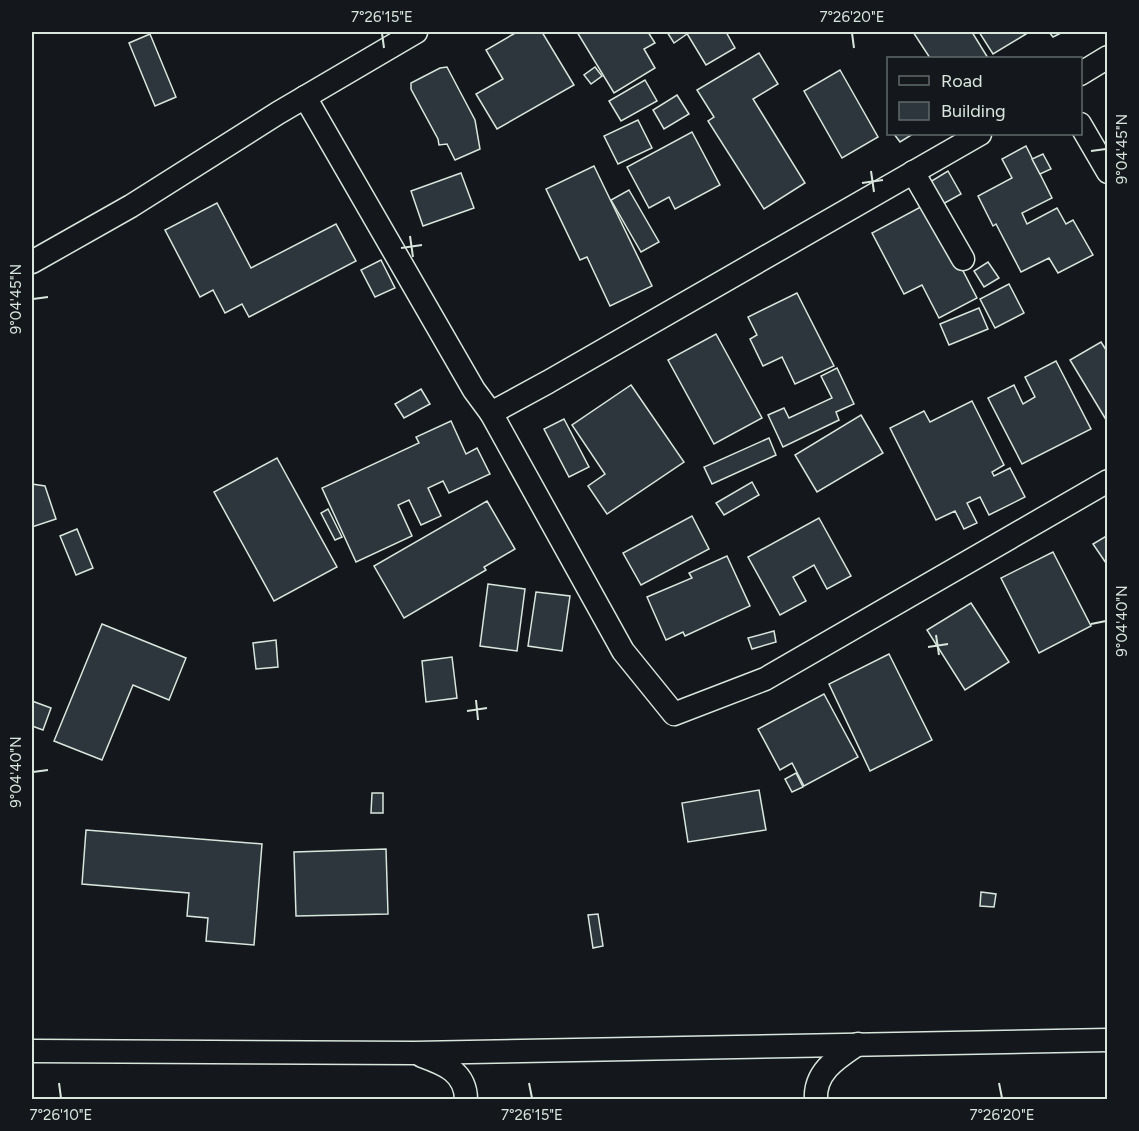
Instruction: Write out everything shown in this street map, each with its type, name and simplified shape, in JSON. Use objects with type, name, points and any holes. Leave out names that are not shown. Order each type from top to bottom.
[{"type":"street","points":[[32,262],[131,206],[306,96],[416,32]]},
{"type":"street","points":[[1082,73],[1107,57]]},
{"type":"street","points":[[306,96],[474,390],[491,413],[623,651],[674,714],[765,679],[1107,481]]},
{"type":"street","points":[[1082,128],[1107,172]]},
{"type":"street","points":[[491,413],[978,135]]},
{"type":"street","points":[[913,172],[963,260]]},
{"type":"street","points":[[32,1051],[415,1053],[1107,1040]]},
{"type":"street","points":[[816,1100],[815,1088],[825,1069],[858,1044]]},
{"type":"street","points":[[415,1053],[452,1068],[461,1077],[466,1100]]},
{"type":"building","points":[[517,32],[542,32],[574,85],[497,129],[476,94],[503,79],[486,50]]},
{"type":"building","points":[[577,32],[648,32],[655,43],[644,49],[655,68],[614,93]]},
{"type":"building","points":[[667,32],[685,32],[687,34],[674,43]]},
{"type":"building","points":[[686,32],[726,32],[735,48],[706,65]]},
{"type":"building","points":[[913,32],[972,32],[987,57],[929,57]]},
{"type":"building","points":[[979,32],[1024,32],[1026,34],[993,54]]},
{"type":"building","points":[[1049,32],[1063,32],[1053,37]]},
{"type":"building","points":[[150,34],[176,97],[155,106],[129,43]]},
{"type":"building","points":[[759,53],[778,84],[753,99],[805,183],[764,209],[708,121],[714,117],[697,90]]},
{"type":"building","points":[[447,67],[475,120],[480,149],[455,160],[447,144],[439,145],[411,89],[411,83],[440,68]]},
{"type":"building","points":[[595,67],[602,76],[591,84],[584,75]]},
{"type":"building","points":[[840,70],[878,137],[842,158],[804,91]]},
{"type":"building","points":[[645,80],[657,101],[621,121],[609,101]]},
{"type":"building","points":[[677,95],[689,114],[664,129],[653,110]]},
{"type":"building","points":[[638,120],[652,148],[618,164],[604,136]]},
{"type":"building","points":[[692,132],[720,185],[675,209],[669,197],[649,208],[627,167]]},
{"type":"building","points":[[895,135],[911,135],[900,142]]},
{"type":"building","points":[[1026,146],[1052,198],[1022,213],[1027,224],[1057,208],[1066,224],[1073,220],[1093,255],[1058,273],[1049,258],[1021,272],[996,224],[993,226],[978,196],[1012,178],[1002,159]]},
{"type":"building","points":[[1043,154],[1051,169],[1040,174],[1032,159]]},
{"type":"building","points":[[594,166],[652,286],[610,306],[587,257],[580,260],[546,189]]},
{"type":"building","points":[[948,171],[961,194],[943,204],[930,182]]},
{"type":"building","points":[[461,173],[474,208],[423,226],[411,191]]},
{"type":"building","points":[[629,190],[659,242],[641,252],[611,200]]},
{"type":"building","points":[[217,203],[251,268],[336,224],[356,261],[249,317],[242,304],[225,313],[213,290],[200,297],[165,230]]},
{"type":"building","points":[[928,203],[977,298],[939,318],[922,285],[904,294],[872,233]]},
{"type":"building","points":[[381,260],[395,288],[375,297],[361,270]]},
{"type":"building","points":[[988,262],[999,278],[984,287],[974,271]]},
{"type":"building","points":[[1009,284],[1024,313],[995,328],[980,299]]},
{"type":"building","points":[[797,293],[834,366],[795,384],[782,357],[763,366],[750,339],[757,335],[748,317]]},
{"type":"building","points":[[979,308],[988,329],[949,345],[940,324]]},
{"type":"building","points":[[716,334],[762,418],[714,444],[668,360]]},
{"type":"building","points":[[1101,342],[1108,353],[1108,423],[1070,360]]},
{"type":"building","points":[[1056,361],[1091,429],[1022,464],[988,398],[1014,385],[1023,404],[1035,397],[1025,377]]},
{"type":"building","points":[[837,368],[854,404],[836,412],[839,420],[783,447],[768,415],[784,408],[789,418],[832,398],[821,376]]},
{"type":"building","points":[[631,385],[684,462],[607,514],[588,486],[605,474],[572,425]]},
{"type":"building","points":[[421,389],[430,404],[404,418],[395,404]]},
{"type":"building","points":[[972,401],[1004,465],[992,472],[994,476],[1010,468],[1025,497],[989,515],[980,497],[967,503],[977,523],[964,529],[955,511],[936,520],[890,428],[924,411],[930,422]]},
{"type":"building","points":[[861,415],[883,453],[817,492],[795,455]]},
{"type":"building","points":[[564,419],[589,467],[569,477],[544,429]]},
{"type":"building","points":[[451,421],[466,454],[477,448],[490,474],[449,493],[443,481],[428,488],[441,516],[421,525],[409,500],[398,505],[412,536],[356,562],[322,488],[419,443],[416,437]]},
{"type":"building","points":[[769,438],[776,455],[712,484],[704,467]]},
{"type":"building","points":[[277,458],[337,567],[274,601],[214,492]]},
{"type":"building","points":[[752,482],[759,495],[724,515],[716,503]]},
{"type":"building","points":[[32,484],[45,486],[56,519],[32,527]]},
{"type":"building","points":[[487,501],[515,549],[484,567],[486,570],[404,618],[374,566]]},
{"type":"building","points":[[328,509],[342,537],[335,540],[321,513]]},
{"type":"building","points":[[692,516],[709,549],[641,585],[623,553]]},
{"type":"building","points":[[819,518],[851,576],[827,589],[814,565],[793,577],[806,601],[780,615],[748,557]]},
{"type":"building","points":[[77,529],[93,568],[76,575],[60,536]]},
{"type":"building","points":[[1108,535],[1108,566],[1093,544]]},
{"type":"building","points":[[1053,552],[1091,626],[1039,653],[1001,578]]},
{"type":"building","points":[[727,556],[750,606],[685,636],[683,632],[666,640],[647,597],[692,578],[689,573]]},
{"type":"building","points":[[488,584],[525,589],[517,651],[480,646]]},
{"type":"building","points":[[536,592],[570,596],[562,651],[528,646]]},
{"type":"building","points":[[971,603],[1009,662],[965,690],[927,630]]},
{"type":"building","points":[[102,624],[186,658],[169,700],[133,685],[102,760],[54,741]]},
{"type":"building","points":[[774,631],[776,642],[752,649],[748,638]]},
{"type":"building","points":[[276,640],[278,667],[256,669],[253,643]]},
{"type":"building","points":[[889,654],[932,740],[870,771],[829,684]]},
{"type":"building","points":[[452,657],[457,698],[426,702],[422,661]]},
{"type":"building","points":[[824,694],[858,757],[804,786],[792,763],[780,770],[758,729]]},
{"type":"building","points":[[32,701],[51,708],[43,730],[32,726]]},
{"type":"building","points":[[796,773],[803,787],[792,792],[785,779]]},
{"type":"building","points":[[759,790],[766,830],[688,842],[682,803]]},
{"type":"building","points":[[372,793],[383,793],[383,813],[371,813]]},
{"type":"building","points":[[86,830],[262,844],[254,945],[206,941],[208,918],[187,916],[189,893],[82,884]]},
{"type":"building","points":[[386,849],[388,914],[296,916],[294,852]]},
{"type":"building","points":[[981,892],[996,894],[994,907],[980,906]]},
{"type":"building","points":[[598,914],[603,946],[593,948],[588,915]]}]
